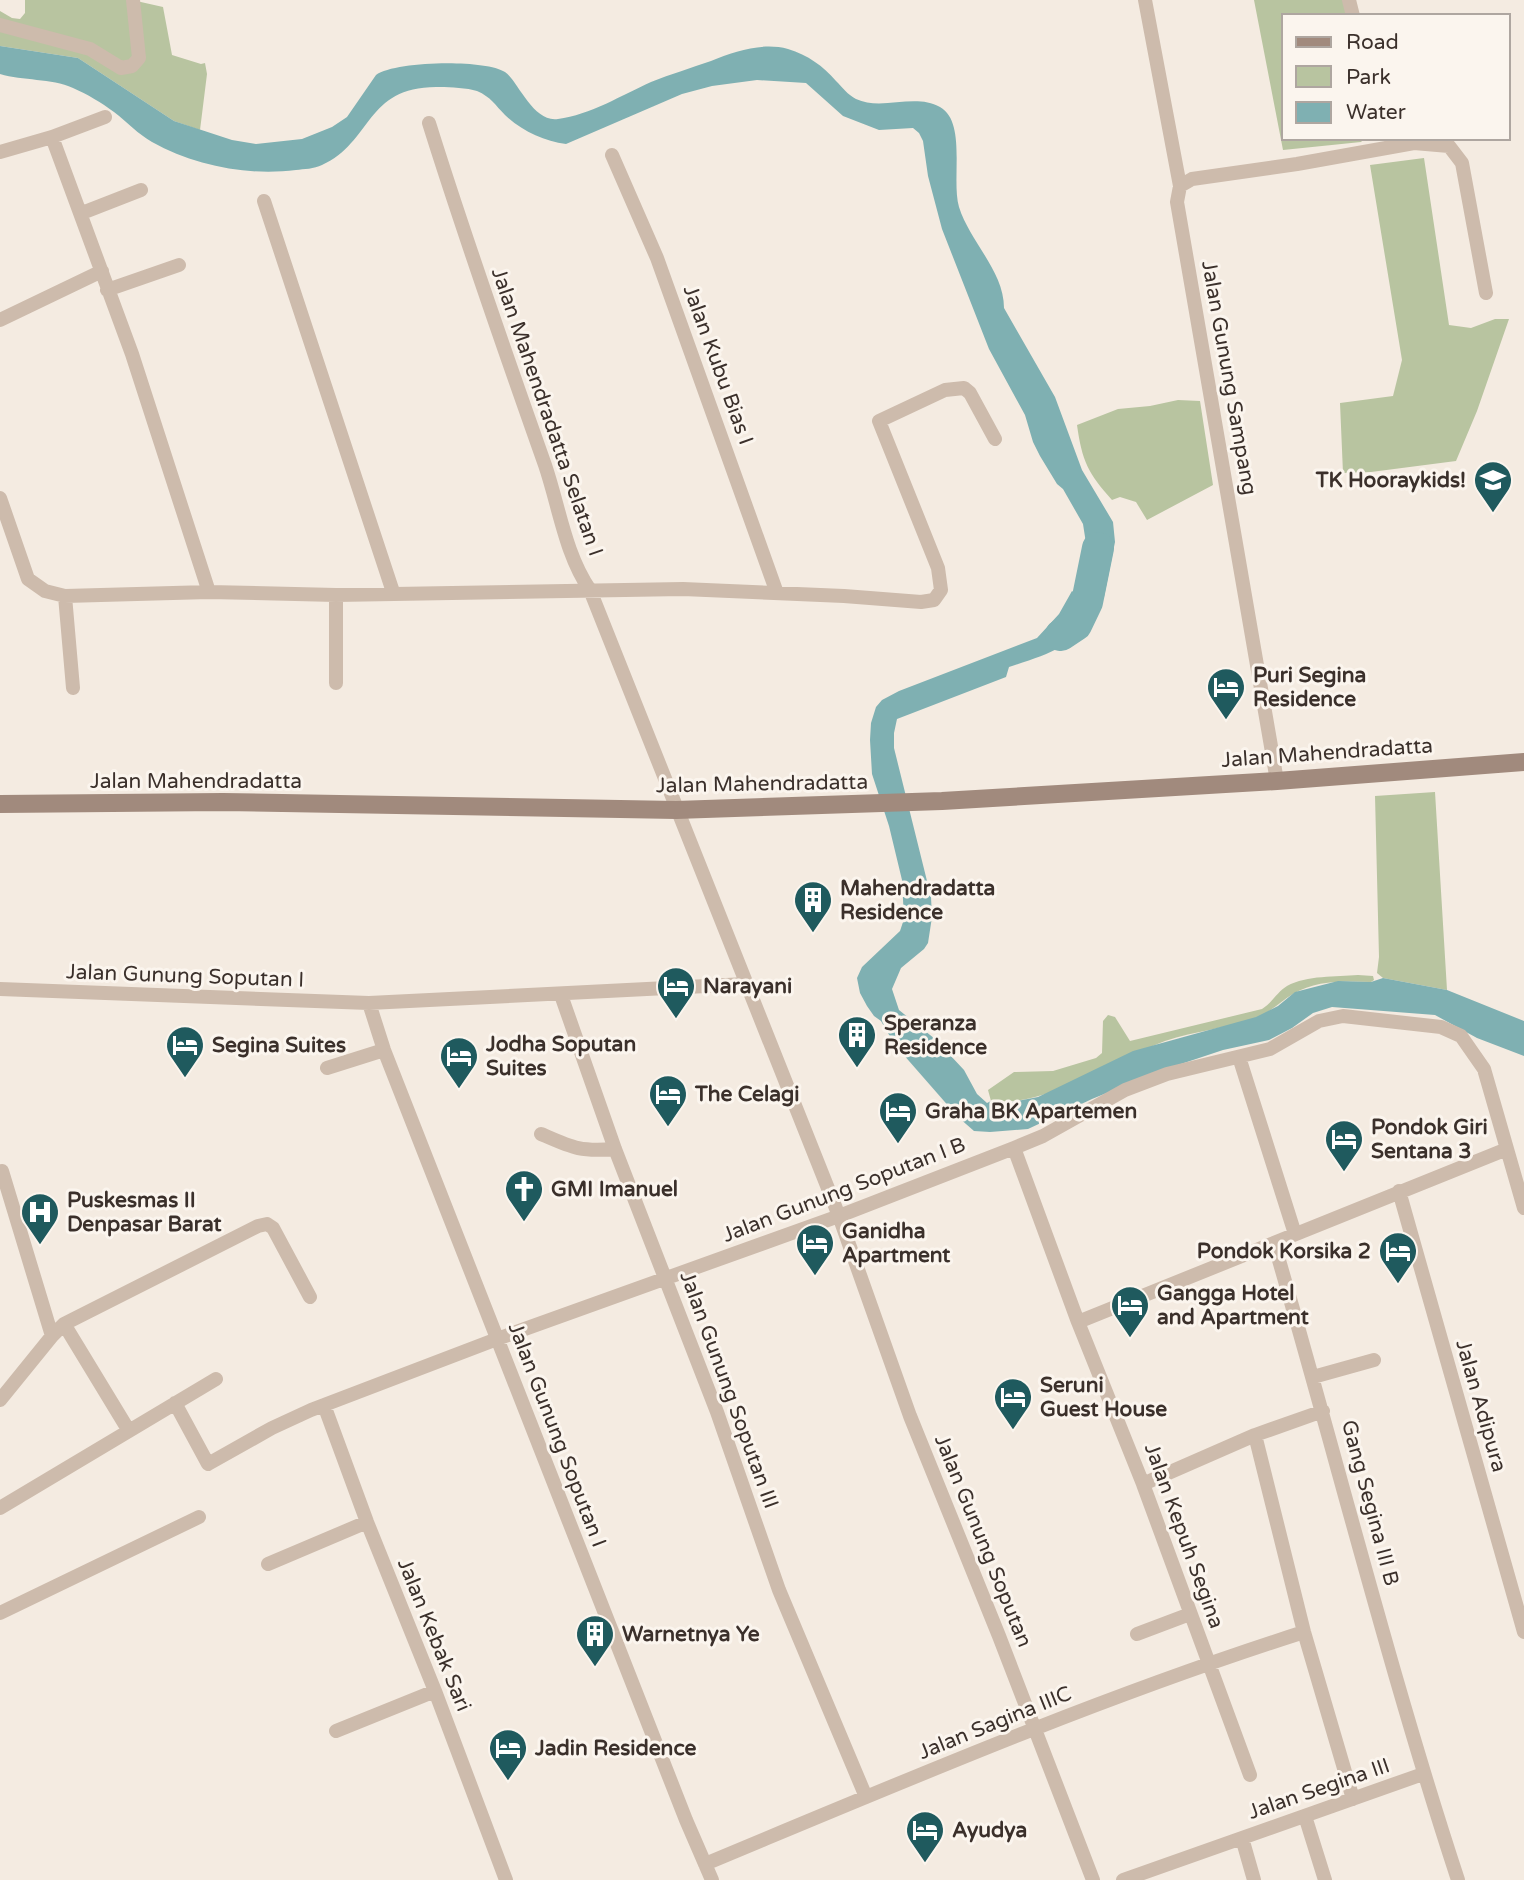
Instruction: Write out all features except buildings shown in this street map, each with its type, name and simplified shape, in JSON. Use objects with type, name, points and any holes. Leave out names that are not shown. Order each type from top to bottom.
[{"type":"main road","name":"Jalan Mahendradatta","points":[[0,804],[223,802],[676,810],[915,802],[1277,781],[1524,762]]},
{"type":"street","points":[[0,25],[90,49],[121,68],[132,66],[139,58],[133,0]]},
{"type":"street","name":"Jalan Gunung Sampang","points":[[1145,0],[1180,186],[1177,202],[1277,781]]},
{"type":"street","points":[[0,152],[52,137],[105,117]]},
{"type":"street","name":"Jalan Mahendradatta Selatan I","points":[[429,123],[484,292],[556,496],[569,548],[590,590],[839,1216]]},
{"type":"street","points":[[52,137],[132,354],[209,592]]},
{"type":"street","points":[[1180,186],[1192,178],[1297,164],[1371,144],[1414,143],[1449,146],[1462,163],[1486,293]]},
{"type":"street","name":"Jalan Kubu Bias I","points":[[612,155],[657,258],[778,593]]},
{"type":"street","points":[[82,213],[141,190]]},
{"type":"street","points":[[264,201],[393,592]]},
{"type":"street","points":[[107,290],[179,265]]},
{"type":"street","points":[[0,320],[102,271]]},
{"type":"street","points":[[0,498],[28,579],[45,591],[65,596],[209,592],[336,595],[683,589],[921,603],[934,600],[940,590],[938,568],[879,421],[945,390],[964,388],[970,393],[995,439]]},
{"type":"street","points":[[336,595],[336,683]]},
{"type":"street","points":[[65,596],[73,688]]},
{"type":"street","name":"Jalan Gunung Soputan I","points":[[0,989],[369,1003],[746,984]]},
{"type":"street","name":"Jalan Gunung Soputan III","points":[[561,995],[615,1149],[712,1399],[779,1590],[866,1797]]},
{"type":"street","name":"Jalan Gunung Soputan I","points":[[369,1003],[384,1050],[497,1339],[712,1880]]},
{"type":"street","name":"Jalan Gunung Soputan I B","points":[[175,1403],[208,1464],[272,1428],[324,1405],[497,1339],[839,1216],[1014,1148],[1043,1136],[1125,1090],[1156,1078],[1270,1049],[1319,1020],[1343,1016],[1441,1027],[1461,1036],[1484,1069],[1507,1149],[1521,1185],[1524,1208]]},
{"type":"street","points":[[327,1068],[384,1050]]},
{"type":"street","points":[[1239,1057],[1296,1234]]},
{"type":"street","points":[[541,1134],[587,1151],[615,1149]]},
{"type":"street","name":"Jalan Kepuh Segina","points":[[1014,1148],[1078,1322],[1143,1484],[1250,1775]]},
{"type":"street","points":[[1078,1322],[1507,1149]]},
{"type":"street","points":[[2,1171],[52,1336]]},
{"type":"street","name":"Jalan Adipura","points":[[1399,1191],[1524,1632]]},
{"type":"street","name":"Jalan Gunung Soputan","points":[[839,1216],[910,1416],[1093,1880]]},
{"type":"street","points":[[0,1400],[65,1324],[258,1226],[267,1224],[273,1228],[310,1297]]},
{"type":"street","name":"Gang Segina III B","points":[[1274,1243],[1423,1774]]},
{"type":"street","points":[[65,1324],[129,1431]]},
{"type":"street","points":[[1313,1377],[1374,1360]]},
{"type":"street","points":[[0,1508],[216,1379]]},
{"type":"street","name":"Jalan Kebak Sari","points":[[324,1405],[506,1880]]},
{"type":"street","points":[[1143,1484],[1255,1436],[1323,1411]]},
{"type":"street","points":[[1255,1436],[1304,1632],[1353,1799]]},
{"type":"street","points":[[0,1613],[199,1517]]},
{"type":"street","points":[[268,1564],[367,1522]]},
{"type":"street","points":[[1137,1634],[1189,1614]]},
{"type":"street","name":"Jalan Sagina IIIC","points":[[705,1864],[866,1797],[1209,1662],[1304,1632]]},
{"type":"street","points":[[336,1731],[435,1691]]},
{"type":"street","name":"Jalan Segina III","points":[[1123,1880],[1423,1774],[1458,1880]]},
{"type":"street","points":[[1305,1816],[1325,1880]]},
{"type":"street","points":[[1242,1838],[1255,1880]]},
{"type":"green space","points":[[25,0],[132,0],[163,7],[172,55],[205,63],[207,74],[200,130],[174,121],[78,58],[0,46],[0,11],[20,19],[25,13]]},
{"type":"green space","points":[[1254,0],[1344,0],[1347,14],[1282,14],[1282,140],[1363,140],[1283,150]]},
{"type":"green space","points":[[1424,158],[1449,325],[1471,328],[1495,319],[1509,319],[1477,411],[1456,461],[1343,473],[1340,403],[1393,396],[1402,360],[1370,165]]},
{"type":"green space","points":[[1178,400],[1200,401],[1213,485],[1147,520],[1136,502],[1120,497],[1112,500],[1097,482],[1087,466],[1077,425],[1118,409]]},
{"type":"green space","points":[[1435,792],[1447,990],[1383,978],[1377,973],[1379,957],[1375,796]]},
{"type":"green space","points":[[1358,975],[1373,976],[1374,980],[1311,986],[1293,994],[1258,1017],[1165,1041],[1058,1090],[1013,1101],[991,1101],[988,1090],[1014,1072],[1053,1071],[1096,1058],[1102,1053],[1103,1021],[1108,1015],[1115,1017],[1130,1041],[1262,1009],[1283,988],[1295,982]]},
{"type":"water","points":[[0,46],[78,58],[174,121],[232,140],[256,144],[302,139],[332,127],[347,117],[376,75],[386,70],[420,64],[479,65],[505,72],[541,115],[558,119],[594,109],[651,82],[730,54],[759,47],[778,47],[795,51],[815,62],[856,99],[876,103],[920,102],[940,107],[948,114],[956,138],[957,196],[964,220],[999,282],[1004,308],[1055,397],[1082,470],[1113,522],[1115,542],[1104,597],[1077,581],[1088,556],[1083,524],[1040,456],[1025,415],[989,349],[942,229],[928,176],[923,141],[913,128],[879,130],[843,116],[806,83],[757,80],[712,86],[682,94],[566,144],[542,138],[526,130],[477,91],[440,87],[415,89],[397,95],[383,105],[339,155],[319,166],[259,172],[204,163],[169,150],[147,139],[104,105],[73,88],[0,74]]},
{"type":"water","points":[[1072,591],[1099,611],[1070,641],[1048,653],[1009,667],[1006,677],[897,719],[894,733],[894,748],[931,897],[932,917],[928,943],[901,968],[892,989],[899,1010],[935,1039],[964,1070],[977,1094],[987,1103],[1007,1103],[1038,1097],[1133,1051],[1256,1017],[1278,1006],[1295,992],[1338,981],[1371,982],[1383,978],[1447,990],[1524,1021],[1524,1056],[1477,1038],[1435,1015],[1332,1007],[1313,1013],[1269,1040],[1223,1050],[1163,1070],[1028,1129],[974,1131],[958,1117],[895,1045],[860,993],[857,978],[862,967],[900,931],[904,919],[902,880],[889,826],[872,774],[871,723],[876,707],[882,700],[899,691],[1037,638],[1059,614]]},
{"type":"waterway","points":[[1061,635],[1076,625],[1087,602],[1098,548]]},
{"type":"place","name":"TK Hooraykids!","points":[[1493,514]]},
{"type":"place","name":"Puri Segina Residence","points":[[1226,721]]},
{"type":"place","name":"Mahendradatta Residence","points":[[813,934]]},
{"type":"place","name":"Narayani","points":[[676,1020]]},
{"type":"place","name":"Speranza Residence","points":[[857,1069]]},
{"type":"place","name":"Segina Suites","points":[[185,1079]]},
{"type":"place","name":"Jodha Soputan Suites","points":[[459,1090]]},
{"type":"place","name":"The Celagi","points":[[668,1128]]},
{"type":"place","name":"Graha BK Apartemen","points":[[898,1145]]},
{"type":"place","name":"Pondok Giri Sentana 3","points":[[1344,1173]]},
{"type":"place","name":"GMI Imanuel","points":[[524,1223]]},
{"type":"place","name":"Puskesmas II Denpasar Barat","points":[[40,1246]]},
{"type":"place","name":"Ganidha Apartment","points":[[815,1277]]},
{"type":"place","name":"Pondok Korsika 2","points":[[1398,1285]]},
{"type":"place","name":"Gangga Hotel and Apartment","points":[[1130,1339]]},
{"type":"place","name":"Seruni Guest House","points":[[1013,1431]]},
{"type":"place","name":"Warnetnya Ye","points":[[595,1668]]},
{"type":"place","name":"Jadin Residence","points":[[508,1782]]},
{"type":"place","name":"Ayudya","points":[[925,1864]]}]
